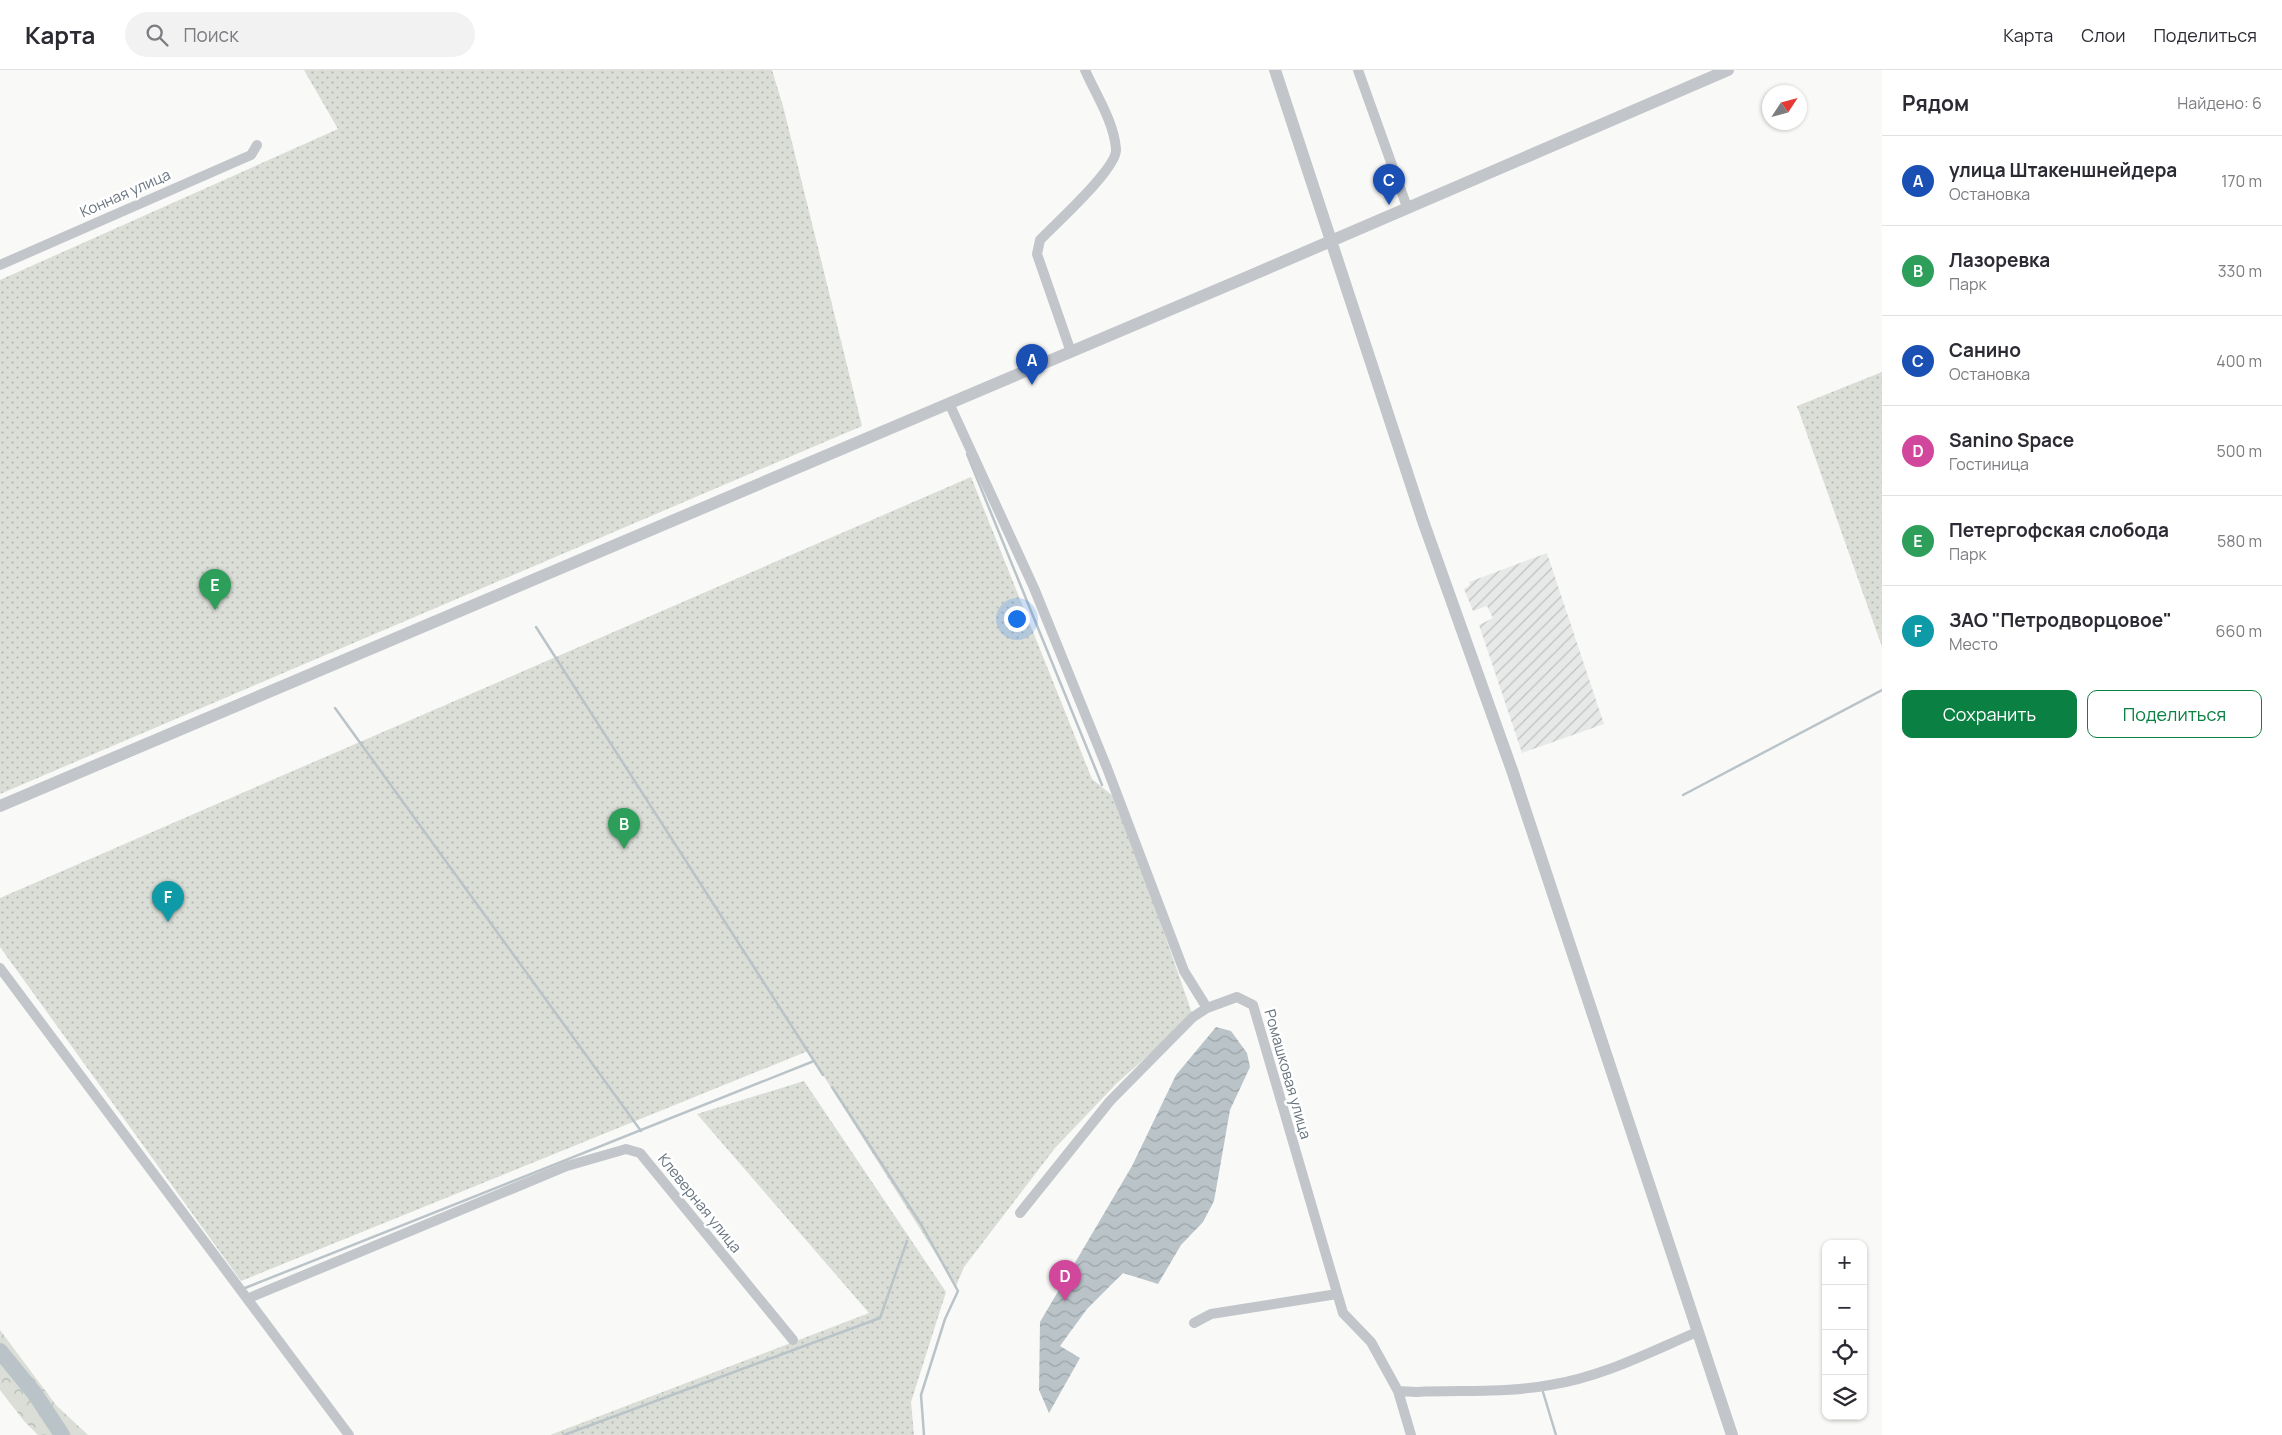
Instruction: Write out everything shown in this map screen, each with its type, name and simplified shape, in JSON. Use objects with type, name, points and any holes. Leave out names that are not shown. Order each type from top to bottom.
[{"type":"street","points":[[1071,352],[1037,254],[1040,240],[1110,169],[1117,152],[1113,132],[1085,70]]},
{"type":"street","points":[[1276,70],[1422,520],[1513,773],[1732,1435]]},
{"type":"street","points":[[1358,70],[1406,207]]},
{"type":"street","points":[[0,806],[1071,352],[1332,238],[1728,70]]},
{"type":"street","name":"Конная улица","points":[[0,265],[251,155],[257,145]]},
{"type":"street","points":[[949,403],[1034,588],[1107,768],[1184,972],[1207,1008]]},
{"type":"street","points":[[0,968],[249,1298],[349,1435]]},
{"type":"street","name":"Ромашковая улица","points":[[1020,1213],[1110,1101],[1193,1017],[1207,1008],[1237,997],[1253,1005],[1343,1313],[1371,1342],[1398,1391],[1411,1435]]},
{"type":"street","name":"Клеверная улица","points":[[249,1298],[567,1166],[626,1149],[640,1153],[793,1340]]},
{"type":"street","points":[[1194,1323],[1211,1314],[1337,1294]]},
{"type":"street","points":[[1398,1391],[1417,1392],[1551,1385],[1588,1375],[1652,1353],[1697,1332]]},
{"type":"shaded area","points":[[1547,553],[1604,724],[1522,753],[1479,625],[1493,618],[1487,606],[1473,611],[1464,589],[1470,585],[1469,582]]},
{"type":"green space","points":[[304,70],[772,70],[783,106],[862,426],[0,794],[0,280],[338,129]]},
{"type":"green space","points":[[1882,372],[1882,647],[1797,406]]},
{"type":"green space","points":[[971,477],[1092,779],[1118,800],[1193,1016],[1117,1083],[1055,1148],[964,1267],[956,1286],[808,1051],[241,1281],[0,947],[0,898]]},
{"type":"green space","points":[[804,1081],[946,1292],[911,1402],[914,1435],[550,1435],[869,1313],[697,1114]]},
{"type":"green space","points":[[0,1330],[56,1405],[88,1435],[38,1435],[24,1421],[0,1390]]},
{"type":"water","points":[[1216,1027],[1231,1031],[1247,1053],[1250,1067],[1230,1110],[1214,1201],[1203,1222],[1181,1245],[1158,1284],[1123,1273],[1087,1309],[1060,1346],[1080,1358],[1049,1413],[1039,1390],[1040,1322],[1132,1166],[1176,1075]]},
{"type":"waterway","points":[[967,454],[1102,785]]},
{"type":"waterway","points":[[536,627],[823,1075]]},
{"type":"waterway","points":[[1683,795],[1882,690]]},
{"type":"waterway","points":[[335,708],[641,1131]]},
{"type":"waterway","points":[[245,1288],[814,1061]]},
{"type":"waterway","points":[[832,1087],[922,1226],[958,1291],[945,1319],[921,1395],[924,1435]]},
{"type":"waterway","points":[[564,1435],[880,1318],[907,1241]]},
{"type":"waterway","points":[[0,1351],[35,1394],[62,1435]]},
{"type":"waterway","points":[[1543,1392],[1556,1435]]},
{"type":"place","name":"Санино","points":[[1389,205]]},
{"type":"place","name":"улица Штакеншнейдера","points":[[1032,385]]},
{"type":"place","name":"Петергофская слобода","points":[[215,610]]},
{"type":"place","name":"Лазоревка","points":[[624,849]]},
{"type":"place","name":"ЗАО \"Петродворцовое\"","points":[[168,922]]},
{"type":"place","name":"Sanino Space","points":[[1065,1301]]}]
